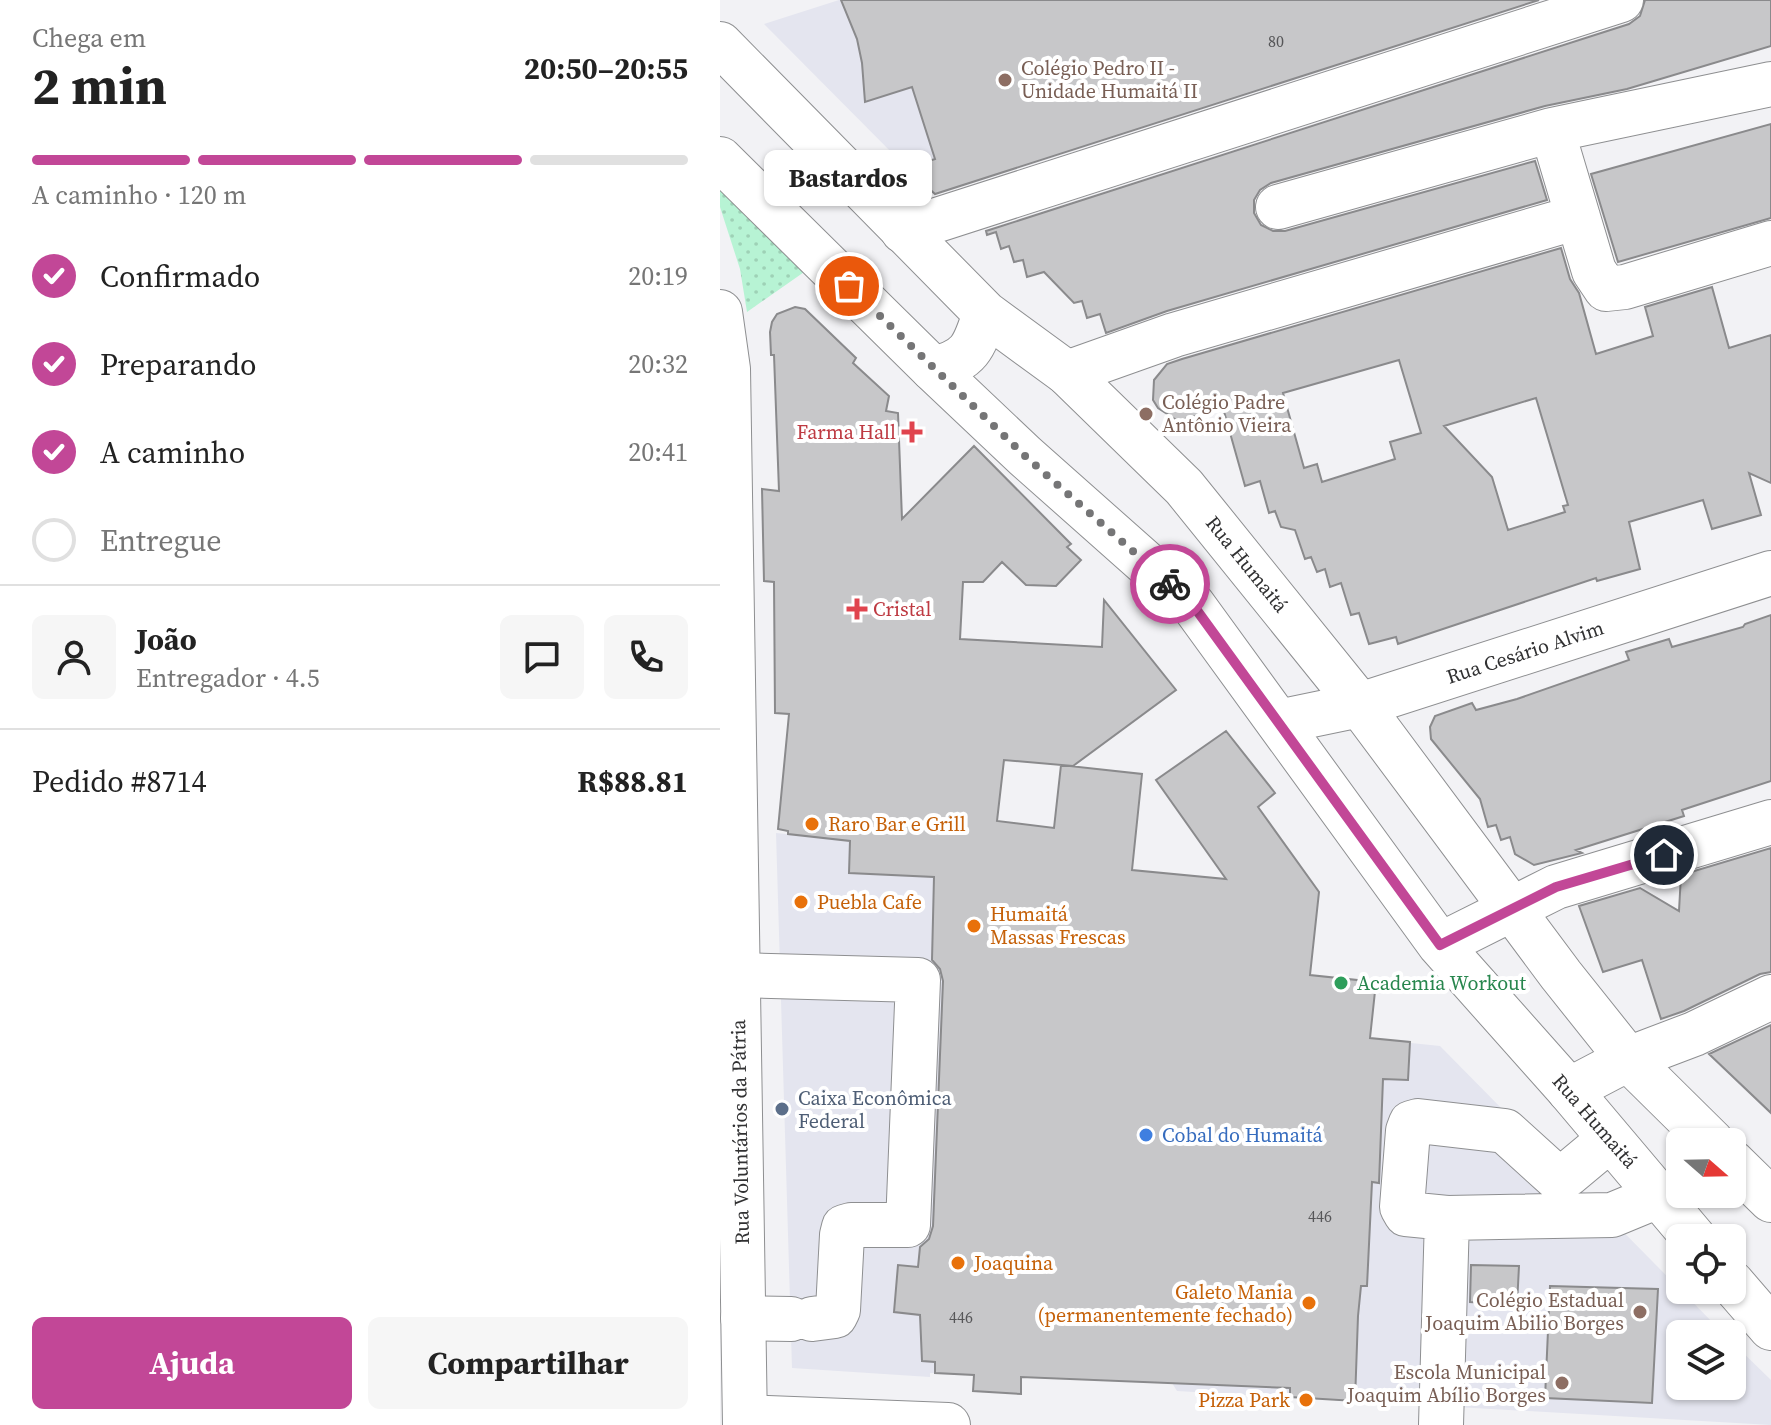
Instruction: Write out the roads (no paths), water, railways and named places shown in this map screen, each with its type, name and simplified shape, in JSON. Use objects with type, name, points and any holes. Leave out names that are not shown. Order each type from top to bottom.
[{"type":"street","points":[[903,231],[1621,0]]},
{"type":"street","name":"Rua Humaitá","points":[[720,44],[985,313],[1067,373],[1184,487],[1360,705],[1561,975],[1628,1059],[1698,1128]]},
{"type":"street","points":[[1278,207],[1552,130],[1771,84]]},
{"type":"street","points":[[1552,130],[1594,271],[1606,289],[1625,287],[1771,243]]},
{"type":"street","name":"Rua Humaitá","points":[[720,159],[1025,456],[1193,605],[1440,945],[1569,1090],[1682,1224]]},
{"type":"street","points":[[1067,373],[1174,335],[1578,217]]},
{"type":"street","name":"Rua Voluntários da Pátria","points":[[720,312],[728,369],[727,805],[738,975],[731,1185],[743,1318],[745,1421]]},
{"type":"street","points":[[933,369],[953,364],[969,354],[985,313]]},
{"type":"street","name":"Rua Cesário Alvim","points":[[1278,722],[1360,705],[1771,573]]},
{"type":"street","points":[[1440,945],[1556,887],[1771,822]]},
{"type":"street","points":[[738,975],[918,980],[908,1225],[844,1227],[835,1316],[743,1318]]},
{"type":"street","points":[[1569,1090],[1628,1059],[1694,1034],[1771,997]]},
{"type":"street","points":[[1610,1139],[1558,1179],[1505,1131],[1418,1121],[1411,1123],[1402,1207],[1406,1214],[1412,1216],[1447,1218],[1612,1215],[1658,1196]]},
{"type":"street","points":[[1746,1176],[1771,1200]]},
{"type":"street","points":[[1441,1425],[1447,1218]]},
{"type":"street","points":[[1746,1299],[1771,1328]]},
{"type":"street","points":[[745,1421],[948,1425]]},
{"type":"place","name":"Colégio Pedro II - Unidade Humaitá II","points":[[1005,80]]},
{"type":"place","name":"Bastardos","points":[[849,286]]},
{"type":"place","name":"Colégio Padre Antônio Vieira","points":[[1146,414]]},
{"type":"place","name":"Farma Hall","points":[[912,432]]},
{"type":"place","name":"Cristal","points":[[857,609]]},
{"type":"place","name":"Raro Bar e Grill","points":[[812,824]]},
{"type":"place","name":"Puebla Cafe","points":[[801,902]]},
{"type":"place","name":"Humaitá Massas Frescas","points":[[974,926]]},
{"type":"place","name":"Academia Workout","points":[[1341,983]]},
{"type":"place","name":"Caixa Econômica Federal","points":[[782,1109]]},
{"type":"place","name":"Cobal do Humaitá","points":[[1146,1135]]},
{"type":"place","name":"Joaquina","points":[[958,1263]]},
{"type":"place","name":"Galeto Mania (permanentemente fechado)","points":[[1309,1303]]},
{"type":"place","name":"Colégio Estadual Joaquim Abilio Borges","points":[[1640,1312]]},
{"type":"place","name":"Escola Municipal Joaquim Abílio Borges","points":[[1562,1383]]},
{"type":"place","name":"Pizza Park","points":[[1306,1400]]}]
